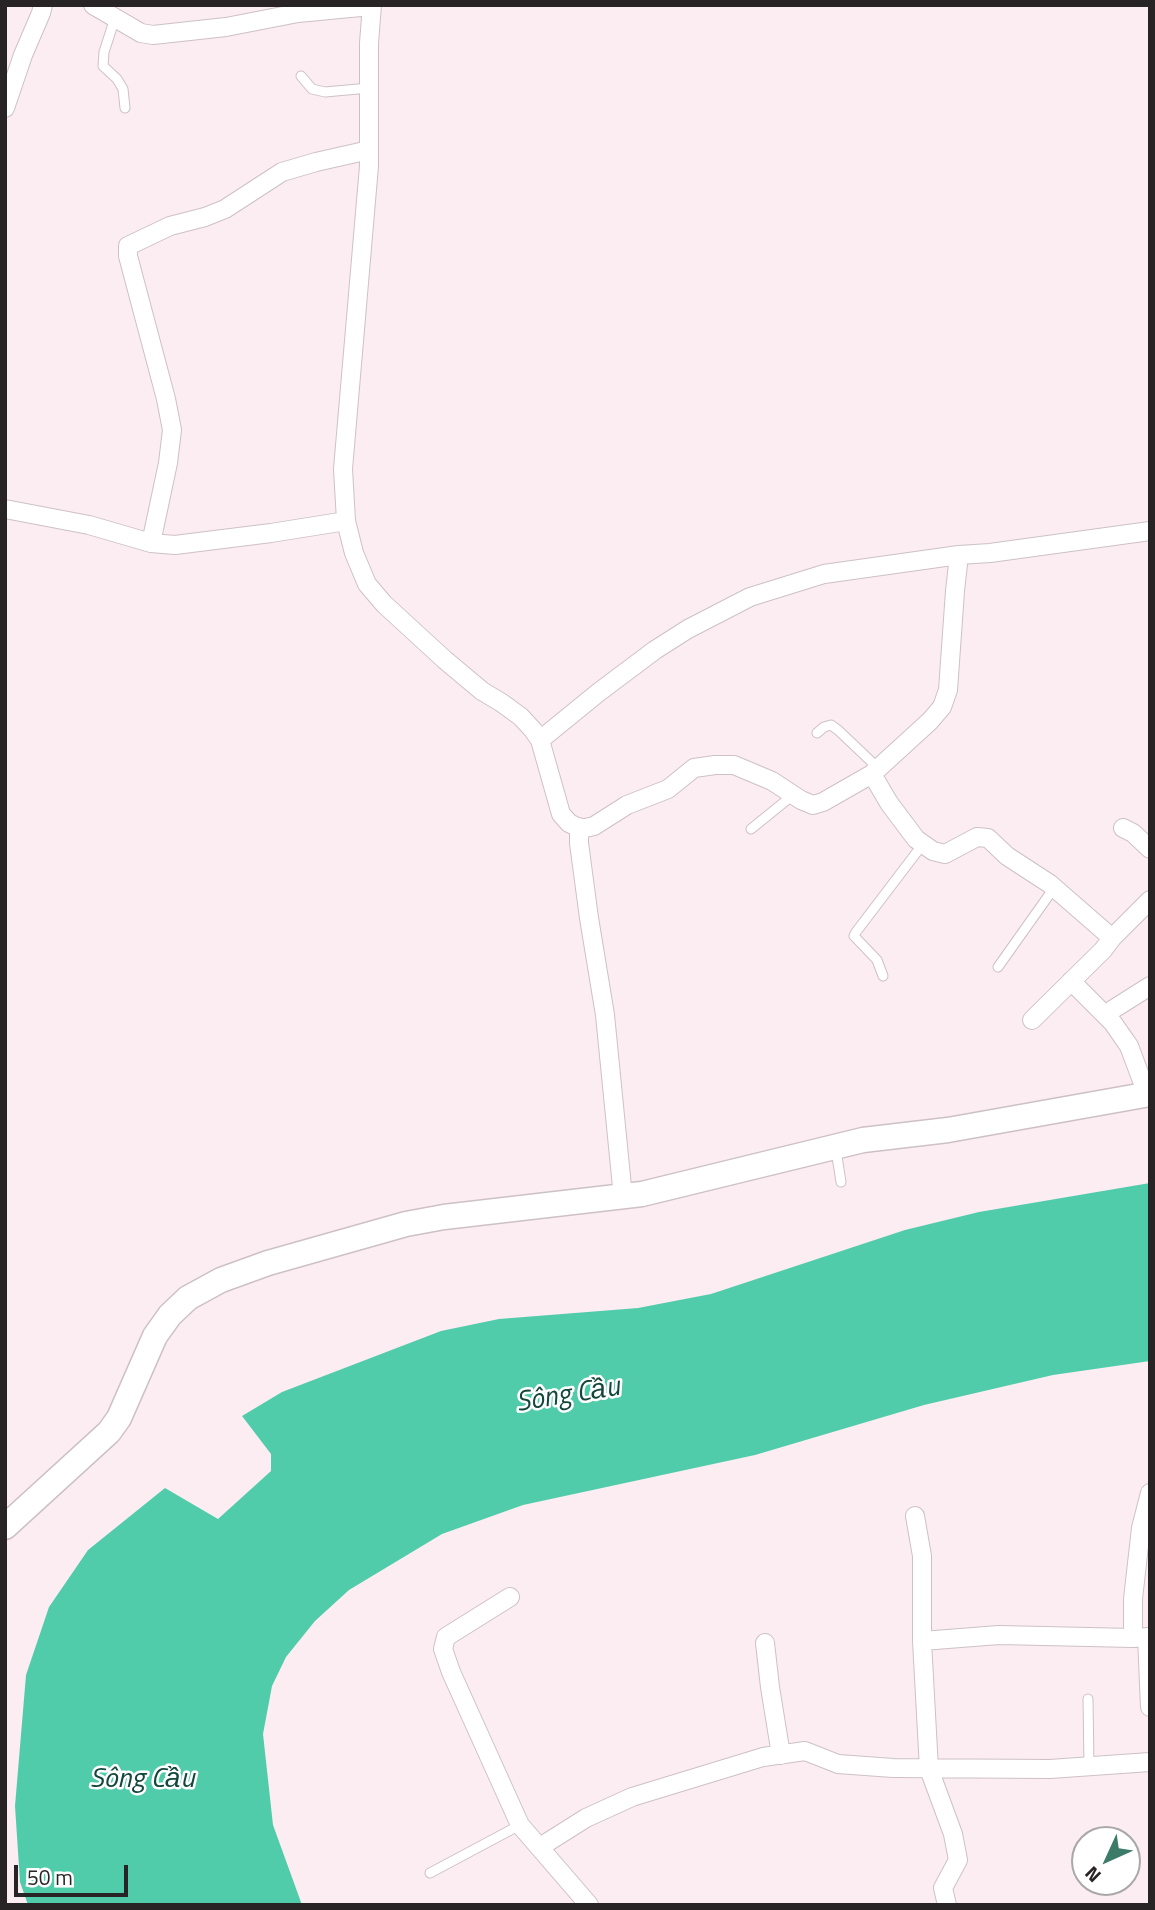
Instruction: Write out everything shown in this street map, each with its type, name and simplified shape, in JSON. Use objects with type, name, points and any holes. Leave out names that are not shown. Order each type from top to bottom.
[{"type":"street","points":[[5,108],[43,5]]},
{"type":"street","points":[[93,5],[141,33],[153,35],[226,27],[298,13],[372,6],[369,43],[369,150],[343,469],[346,521],[354,553],[367,584],[384,604],[444,660],[482,691],[502,702],[537,736],[561,814],[569,823],[581,829],[594,826],[627,805],[668,789],[694,768],[734,765],[772,781],[813,804],[823,803],[875,771],[942,707],[948,690],[959,555]]},
{"type":"street","points":[[152,542],[172,430],[128,256],[128,246],[170,226],[225,209],[282,172],[369,150]]},
{"type":"street","points":[[5,509],[175,545],[346,521]]},
{"type":"street","points":[[537,736],[655,650],[688,629],[750,597],[824,574],[1150,531]]},
{"type":"street","points":[[875,771],[889,803],[916,839],[923,844],[933,851],[945,853],[977,837],[988,838],[1007,856],[1054,888],[1112,938]]},
{"type":"street","points":[[579,827],[589,918],[605,1015],[623,1197]]},
{"type":"street","points":[[1123,828],[1150,849]]},
{"type":"street","points":[[1032,1020],[1150,900]]},
{"type":"street","points":[[5,1527],[109,1432],[119,1418],[155,1336],[170,1315],[188,1298],[210,1286],[268,1263],[406,1224],[444,1217],[642,1194],[877,1137],[948,1130],[1149,1094],[1129,1046],[1113,1023],[1071,981]]},
{"type":"street","points":[[1112,1010],[1150,986]]},
{"type":"street","points":[[1150,1493],[1141,1528],[1133,1599],[1143,1637],[1150,1707]]},
{"type":"street","points":[[915,1516],[922,1556],[922,1641],[929,1769],[953,1834],[958,1860],[943,1888],[947,1905]]},
{"type":"street","points":[[510,1597],[446,1637],[443,1649],[520,1825],[589,1905]]},
{"type":"street","points":[[922,1641],[999,1635],[1143,1637]]},
{"type":"street","points":[[765,1643],[781,1755]]},
{"type":"street","points":[[540,1847],[586,1818],[632,1797],[763,1757],[805,1751],[838,1764],[893,1768],[1049,1769],[1150,1762]]},
{"type":"lane","points":[[115,18],[104,52],[103,66],[124,89],[125,108]]},
{"type":"lane","points":[[301,76],[312,89],[325,92],[369,88]]},
{"type":"lane","points":[[817,733],[831,725],[875,771]]},
{"type":"lane","points":[[751,829],[793,795]]},
{"type":"lane","points":[[883,976],[877,960],[854,936],[923,844]]},
{"type":"lane","points":[[998,967],[1054,888]]},
{"type":"lane","points":[[835,1146],[841,1182]]},
{"type":"lane","points":[[1088,1699],[1089,1766]]},
{"type":"lane","points":[[430,1872],[520,1825]]},
{"type":"water","name":"Sông Cầu","points":[[1150,1183],[1150,1361],[1053,1375],[924,1405],[755,1455],[523,1505],[442,1534],[349,1590],[315,1621],[286,1657],[272,1686],[263,1734],[273,1825],[302,1905],[28,1905],[20,1882],[15,1806],[26,1675],[49,1607],[88,1550],[165,1488],[218,1519],[271,1471],[271,1454],[242,1416],[282,1392],[441,1331],[499,1319],[638,1308],[711,1294],[905,1230],[979,1212]]}]
